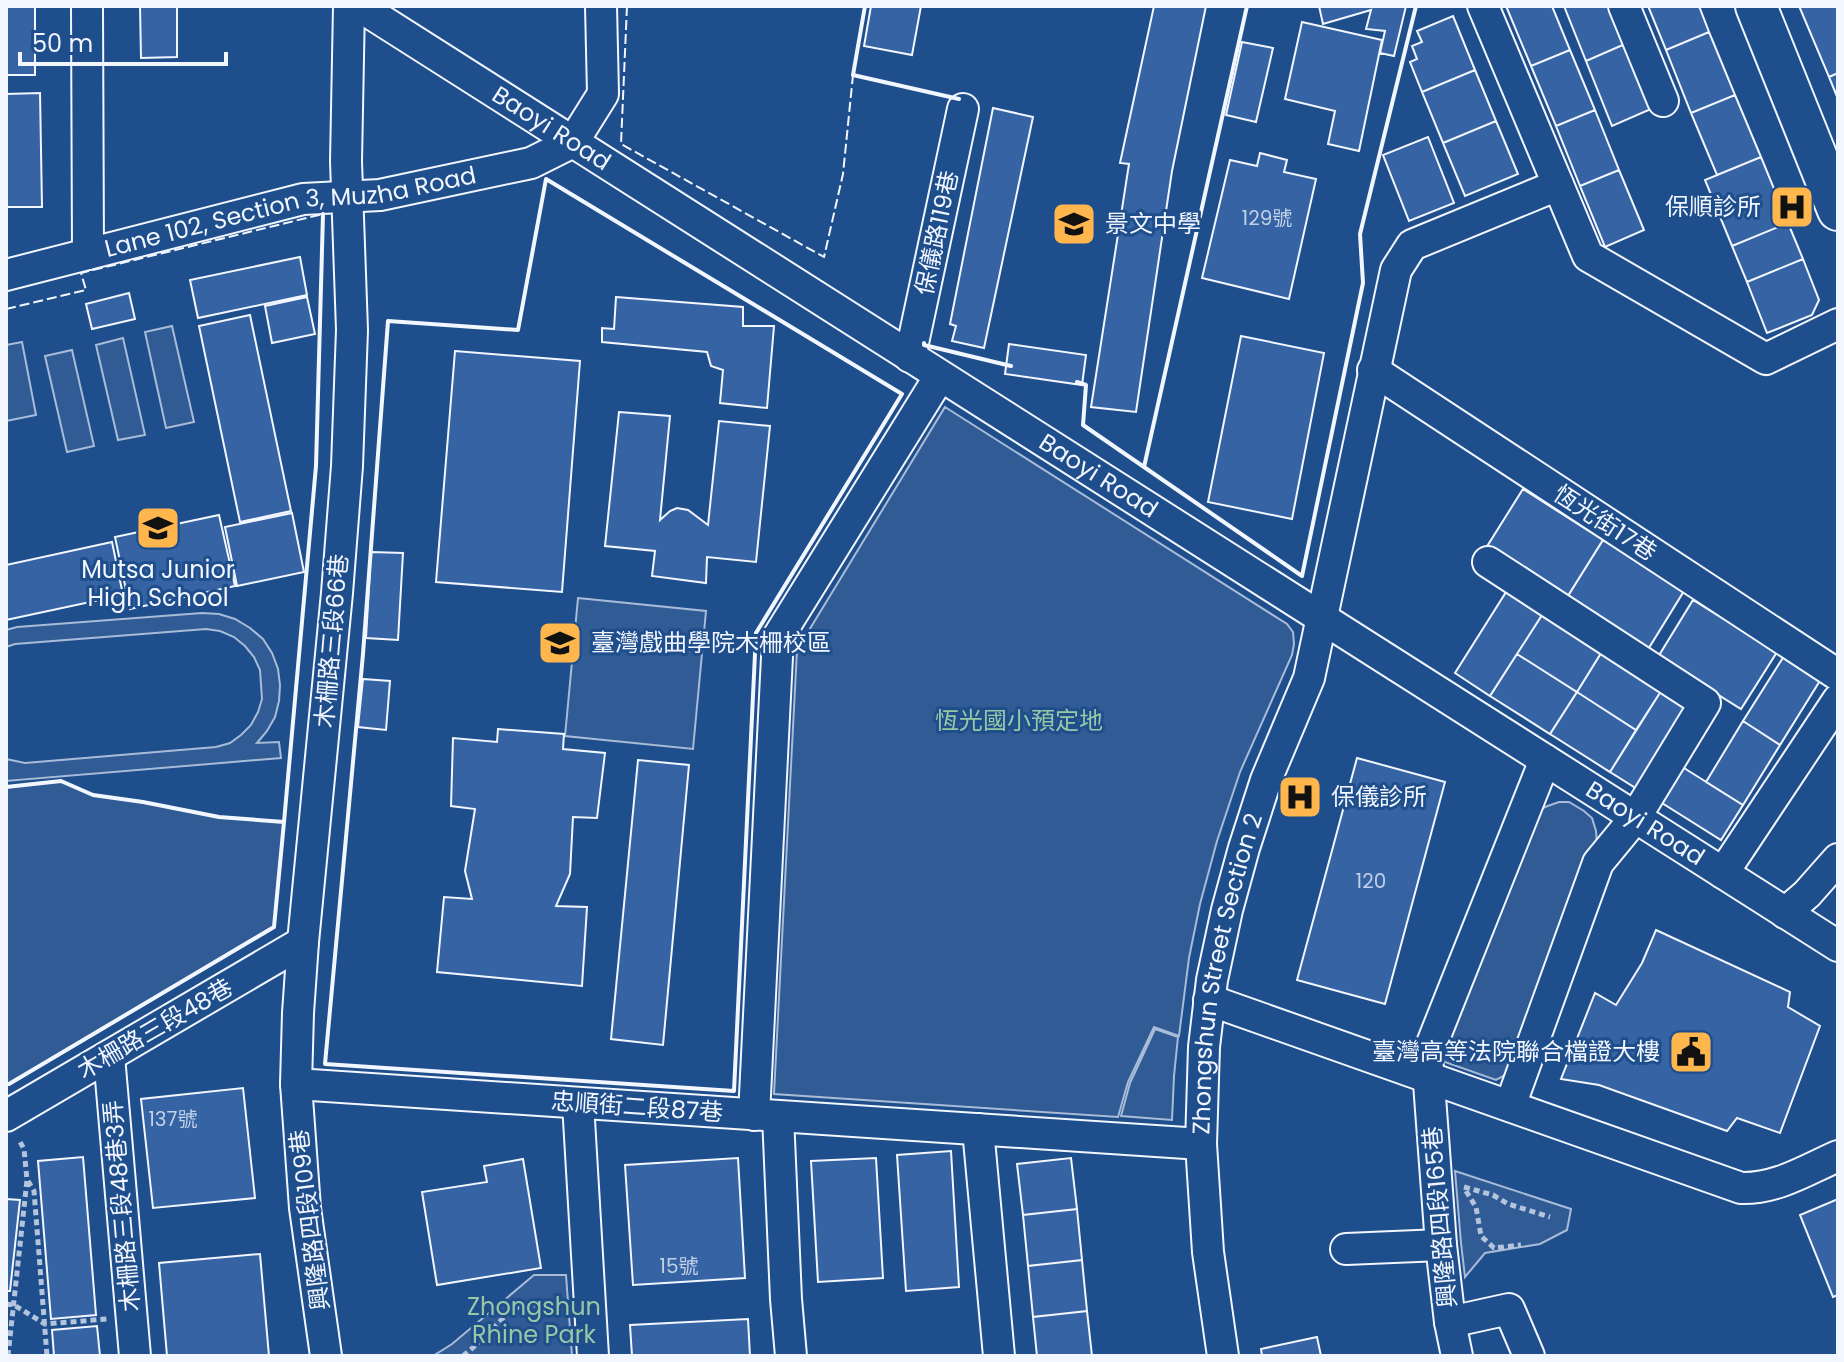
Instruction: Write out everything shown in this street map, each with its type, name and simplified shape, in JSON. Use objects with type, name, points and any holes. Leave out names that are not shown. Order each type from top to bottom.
[{"type":"main road","points":[[1756,6],[1835,194]]},
{"type":"street","points":[[87,6],[88,254]]},
{"type":"street","name":"木柵路三段66巷","points":[[296,1084],[303,942],[347,466],[352,330],[346,161],[349,6]]},
{"type":"street","name":"Baoyi Road","points":[[359,6],[1838,946]]},
{"type":"street","points":[[573,142],[603,94],[601,6]]},
{"type":"street","points":[[1483,6],[1588,256],[1766,359],[1838,324]]},
{"type":"street","points":[[1624,6],[1663,101]]},
{"type":"street","name":"保儀路119巷","points":[[910,357],[963,109]]},
{"type":"street","name":"Lane 102, Section 3, Muzha Road","points":[[6,275],[303,199],[380,195],[531,163],[573,142]]},
{"type":"street","name":"Zhongshun Street Section 2","points":[[1223,1356],[1208,1252],[1201,1144],[1209,1000],[1227,910],[1244,848],[1266,780],[1309,678],[1396,270],[1412,245],[1558,185]]},
{"type":"street","name":"恆光街17巷","points":[[1373,370],[1838,675]]},
{"type":"street","points":[[791,1356],[766,1115],[778,637],[940,376]]},
{"type":"street","points":[[1488,562],[1705,703],[1635,818],[1598,863],[1510,1106]]},
{"type":"street","points":[[1723,873],[1838,700]]},
{"type":"street","name":"興隆路四段165巷","points":[[1457,1356],[1441,1245],[1427,1056],[1545,760]]},
{"type":"street","points":[[1785,913],[1838,859]]},
{"type":"street","name":"木柵路三段48巷","points":[[12,1127],[109,1056],[303,942]]},
{"type":"street","points":[[1209,1000],[1741,1188],[1777,1184],[1838,1156]]},
{"type":"street","name":"木柵路三段48巷3弄","points":[[109,1056],[135,1356]]},
{"type":"street","name":"忠順街二段87巷","points":[[296,1084],[1201,1144]]},
{"type":"street","name":"興隆路四段109巷","points":[[296,1084],[305,1208],[326,1356]]},
{"type":"street","points":[[578,1103],[593,1356]]},
{"type":"street","points":[[978,1129],[999,1356]]},
{"type":"street","points":[[1346,1249],[1441,1245]]},
{"type":"street","points":[[1450,1322],[1509,1309],[1529,1356]]},
{"type":"path","points":[[8,1356],[27,1180],[24,1149],[12,1127]]},
{"type":"path","points":[[27,1180],[34,1191],[47,1356]]},
{"type":"path","points":[[1521,1245],[1494,1248],[1481,1236],[1476,1207],[1463,1187],[1550,1217]]},
{"type":"path","points":[[463,1356],[508,1313],[520,1306],[590,1302]]},
{"type":"path","points":[[6,1304],[14,1305],[45,1324],[131,1317]]},
{"type":"shaded area","points":[[172,326],[194,422],[166,428],[145,332]]},
{"type":"shaded area","points":[[123,338],[145,435],[118,440],[96,345]]},
{"type":"shaded area","points":[[22,342],[36,415],[6,421],[6,345]]},
{"type":"shaded area","points":[[72,350],[94,446],[67,452],[45,356]]},
{"type":"shaded area","name":"恆光國小預定地","points":[[945,407],[1287,624],[1293,632],[1292,655],[1240,772],[1217,841],[1189,958],[1179,1036],[1154,1027],[1128,1082],[1118,1117],[774,1094],[797,650]]},
{"type":"shaded area","points":[[578,598],[706,611],[693,749],[565,736]]},
{"type":"shaded area","points":[[202,613],[235,619],[263,639],[272,653],[278,669],[279,701],[275,717],[257,743],[279,742],[281,758],[6,781],[6,759],[25,763],[216,747],[230,743],[241,735],[251,725],[262,699],[260,670],[245,646],[220,631],[206,629],[6,647],[6,630],[17,627]]},
{"type":"shaded area","points":[[61,781],[93,795],[219,817],[284,822],[274,927],[6,1086],[6,787]]},
{"type":"shaded area","points":[[1559,802],[1569,802],[1592,818],[1597,844],[1509,1073],[1496,1080],[1439,1060],[1534,815]]},
{"type":"shaded area","points":[[1155,1029],[1178,1037],[1172,1120],[1121,1116],[1130,1083]]},
{"type":"shaded area","points":[[1455,1171],[1571,1209],[1567,1230],[1540,1244],[1485,1253],[1465,1277]]},
{"type":"shaded area","name":"Zhongshun Rhine Park","points":[[534,1275],[566,1275],[572,1356],[433,1356],[452,1344]]},
{"type":"building","points":[[6,6],[35,6],[35,75],[6,75]]},
{"type":"building","points":[[140,6],[177,6],[177,57],[141,58]]},
{"type":"building","points":[[871,6],[921,6],[912,55],[864,46]]},
{"type":"building","points":[[1154,6],[1206,6],[1172,171],[1136,412],[1091,407],[1129,164],[1120,163]]},
{"type":"building","points":[[1319,6],[1406,6],[1394,56],[1380,53],[1385,31],[1366,29],[1371,10],[1323,24]]},
{"type":"building","points":[[1506,6],[1552,6],[1570,50],[1531,66]]},
{"type":"building","points":[[1564,6],[1610,6],[1625,44],[1586,61]]},
{"type":"building","points":[[1648,6],[1699,6],[1709,32],[1666,50]]},
{"type":"building","points":[[1799,6],[1838,6],[1838,73],[1829,77]]},
{"type":"building","points":[[1453,16],[1475,70],[1422,92],[1410,62],[1417,59],[1412,46],[1422,42],[1417,31]]},
{"type":"building","points":[[1302,22],[1382,40],[1359,151],[1328,144],[1335,111],[1285,99]]},
{"type":"building","points":[[1709,32],[1735,95],[1691,113],[1666,50]]},
{"type":"building","points":[[1242,42],[1273,48],[1256,122],[1226,115]]},
{"type":"building","points":[[1625,44],[1651,109],[1612,126],[1586,61]]},
{"type":"building","points":[[1570,50],[1595,110],[1556,126],[1531,66]]},
{"type":"building","points":[[1475,70],[1496,121],[1443,143],[1422,92]]},
{"type":"building","points":[[1838,73],[1838,99],[1829,77]]},
{"type":"building","points":[[40,93],[42,207],[6,207],[6,94]]},
{"type":"building","points":[[1735,95],[1761,157],[1717,175],[1691,113]]},
{"type":"building","points":[[993,108],[1033,117],[984,348],[952,341],[956,326],[950,324]]},
{"type":"building","points":[[1595,110],[1619,170],[1580,186],[1556,126]]},
{"type":"building","points":[[1496,121],[1518,174],[1465,196],[1443,143]]},
{"type":"building","points":[[1428,137],[1454,203],[1409,221],[1383,155]]},
{"type":"building","points":[[1260,153],[1287,160],[1284,172],[1316,179],[1289,299],[1202,278],[1230,160],[1257,166]]},
{"type":"building","points":[[1761,157],[1788,223],[1732,246],[1705,180]]},
{"type":"building","points":[[1619,170],[1644,230],[1605,247],[1580,186]]},
{"type":"building","points":[[1788,223],[1803,259],[1747,282],[1732,246]]},
{"type":"building","points":[[300,257],[307,295],[198,318],[190,280]]},
{"type":"building","points":[[1803,259],[1819,300],[1812,315],[1767,333],[1747,282]]},
{"type":"building","points":[[129,293],[135,319],[92,329],[86,304]]},
{"type":"building","points":[[307,297],[315,334],[272,343],[265,306]]},
{"type":"building","points":[[616,297],[743,307],[743,326],[774,326],[767,408],[720,403],[723,370],[711,366],[707,352],[602,342],[602,328],[614,329]]},
{"type":"building","points":[[250,315],[291,511],[240,522],[199,326]]},
{"type":"building","points":[[1241,336],[1324,353],[1292,519],[1208,502]]},
{"type":"building","points":[[1009,344],[1086,355],[1082,385],[1005,374]]},
{"type":"building","points":[[455,351],[580,361],[562,592],[436,582]]},
{"type":"building","points":[[619,412],[670,416],[660,520],[677,508],[688,510],[708,525],[719,421],[770,426],[756,562],[707,557],[706,583],[652,576],[655,551],[605,546]]},
{"type":"building","points":[[1523,489],[1603,540],[1566,599],[1486,548]]},
{"type":"building","points":[[292,513],[304,572],[237,586],[225,527]]},
{"type":"building","points":[[219,515],[235,586],[130,609],[115,537]]},
{"type":"building","points":[[1603,540],[1684,591],[1647,651],[1566,599]]},
{"type":"building","points":[[112,542],[123,595],[6,620],[6,565]]},
{"type":"building","points":[[371,552],[403,553],[398,640],[366,638]]},
{"type":"building","points":[[1508,589],[1544,612],[1490,696],[1455,673]]},
{"type":"building","points":[[1693,600],[1777,652],[1741,709],[1658,657]]},
{"type":"building","points":[[1544,612],[1603,650],[1577,692],[1517,654]]},
{"type":"building","points":[[1603,650],[1663,688],[1636,730],[1577,692]]},
{"type":"building","points":[[1517,654],[1577,692],[1550,734],[1490,696]]},
{"type":"building","points":[[1784,656],[1821,679],[1780,745],[1743,721]]},
{"type":"building","points":[[363,679],[390,681],[386,730],[358,727]]},
{"type":"building","points":[[1663,688],[1694,709],[1642,792],[1610,772]]},
{"type":"building","points":[[1577,692],[1636,730],[1610,772],[1550,734]]},
{"type":"building","points":[[1743,721],[1780,745],[1743,805],[1706,782]]},
{"type":"building","points":[[498,729],[564,734],[563,749],[605,753],[597,818],[573,817],[570,874],[556,906],[587,907],[582,986],[437,972],[444,897],[472,899],[465,871],[475,809],[451,806],[453,738],[497,742]]},
{"type":"building","points":[[1357,758],[1445,782],[1385,1004],[1297,980]]},
{"type":"building","points":[[638,760],[689,765],[663,1045],[611,1039]]},
{"type":"building","points":[[1676,763],[1743,805],[1721,840],[1654,798]]},
{"type":"building","name":"臺灣高等法院聯合檔證大樓","points":[[1656,930],[1790,992],[1788,1007],[1820,1026],[1780,1133],[1737,1118],[1727,1131],[1599,1085],[1561,1079],[1595,993],[1616,1005],[1642,963]]},
{"type":"building","points":[[243,1088],[255,1198],[153,1208],[141,1099]]},
{"type":"building","points":[[951,1151],[959,1287],[906,1291],[897,1155]]},
{"type":"building","points":[[83,1157],[96,1315],[51,1319],[38,1161]]},
{"type":"building","points":[[738,1158],[745,1278],[633,1285],[625,1165]]},
{"type":"building","points":[[876,1158],[883,1278],[818,1282],[811,1161]]},
{"type":"building","points":[[1071,1158],[1077,1209],[1023,1215],[1017,1164]]},
{"type":"building","points":[[523,1159],[541,1268],[437,1285],[422,1192],[487,1182],[484,1166]]},
{"type":"building","points":[[6,1199],[20,1200],[10,1291],[6,1291]]},
{"type":"building","points":[[1838,1199],[1838,1295],[1833,1297],[1800,1215]]},
{"type":"building","points":[[1077,1209],[1082,1260],[1028,1266],[1023,1215]]},
{"type":"building","points":[[260,1254],[269,1356],[167,1356],[159,1263]]},
{"type":"building","points":[[1082,1260],[1087,1311],[1033,1317],[1028,1266]]},
{"type":"building","points":[[1087,1311],[1092,1356],[1037,1356],[1033,1317]]},
{"type":"building","points":[[748,1319],[750,1356],[632,1356],[630,1325]]},
{"type":"building","points":[[97,1326],[100,1356],[54,1356],[52,1330]]},
{"type":"building","points":[[1317,1337],[1321,1356],[1262,1356],[1261,1349]]},
{"type":"fence","points":[[627,6],[621,144],[824,257],[843,174],[853,75]]},
{"type":"fence","points":[[6,309],[86,290],[81,273],[323,214]]},
{"type":"wall","points":[[865,6],[853,75],[959,99]]},
{"type":"wall","points":[[1247,6],[1144,467],[1302,576],[1363,283],[1360,234],[1416,6]]},
{"type":"wall","points":[[546,179],[902,394],[756,633],[734,1091],[325,1064],[363,654],[388,321],[518,330],[546,179]]},
{"type":"wall","points":[[284,822],[316,466],[323,214]]},
{"type":"wall","points":[[924,343],[1011,366]]},
{"type":"wall","points":[[1077,382],[1086,385],[1083,425],[1144,467]]},
{"type":"wall","points":[[6,787],[61,781],[93,795],[219,817],[284,822],[274,927],[9,1084]]},
{"type":"place","name":"保順診所","points":[[1792,207]]},
{"type":"place","name":"景文中學","points":[[1074,224]]},
{"type":"place","name":"Mutsa Junior High School","points":[[158,528]]},
{"type":"place","name":"臺灣戲曲學院木柵校區","points":[[560,643]]},
{"type":"place","name":"保儀診所","points":[[1300,797]]},
{"type":"place","name":"臺灣高等法院聯合檔證大樓","points":[[1691,1052]]}]
